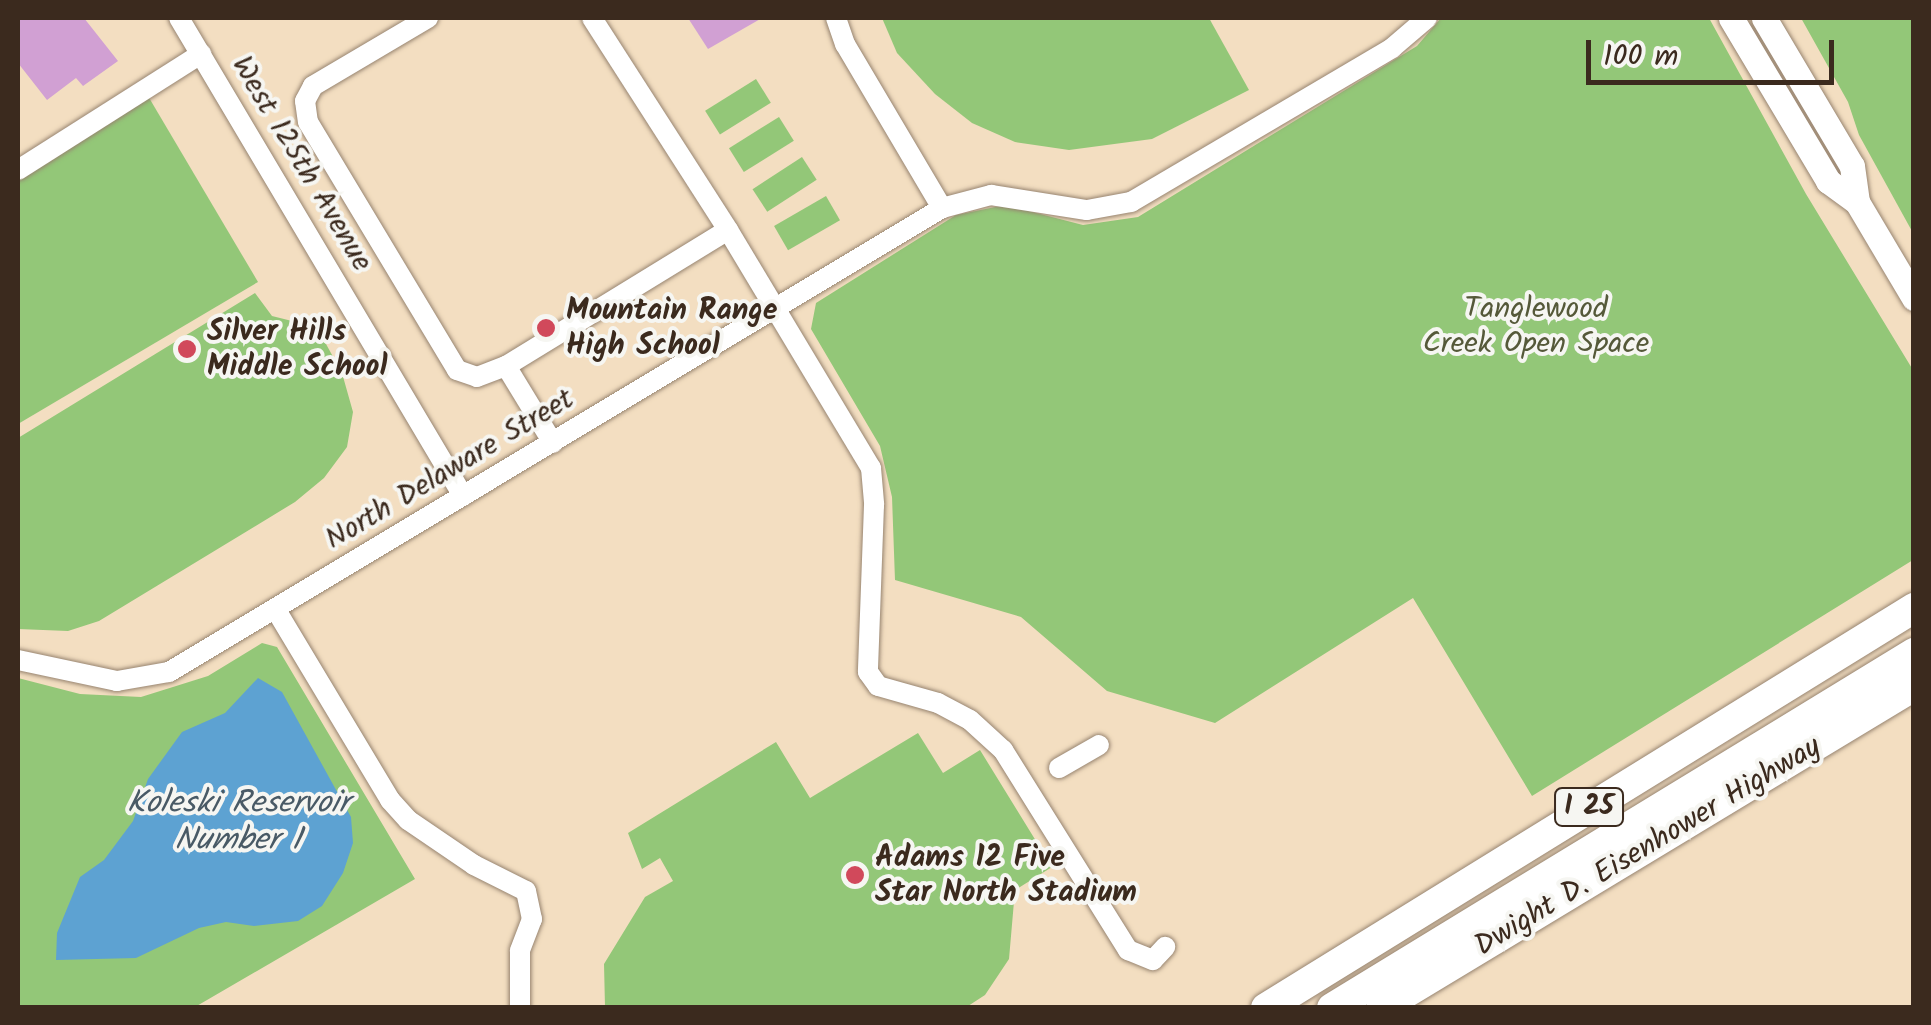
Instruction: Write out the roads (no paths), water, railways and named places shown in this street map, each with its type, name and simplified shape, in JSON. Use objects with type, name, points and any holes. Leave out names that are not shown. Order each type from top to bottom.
[{"type":"highway","name":"Dwight D. Eisenhower Highway","points":[[1266,1008],[1914,608]]},
{"type":"highway","points":[[1296,1008],[1914,631]]},
{"type":"highway","points":[[1332,1008],[1914,653]]},
{"type":"highway","name":"Dwight D. Eisenhower Highway","points":[[1382,1008],[1914,686]]},
{"type":"main road","points":[[1731,18],[1828,181],[1857,202]]},
{"type":"main road","points":[[1764,18],[1852,166],[1857,202],[1914,298]]},
{"type":"street","name":"West 125th Avenue","points":[[179,18],[463,496]]},
{"type":"street","points":[[428,18],[313,86],[306,101],[308,122],[457,370],[476,377],[506,366],[728,230]]},
{"type":"street","points":[[592,18],[728,230],[871,468],[872,628],[866,650],[868,672],[878,686],[938,703],[970,720],[992,740],[1012,765],[1128,950],[1152,960],[1165,948]]},
{"type":"street","points":[[836,18],[845,44],[942,208]]},
{"type":"street","name":"North Delaware Street","points":[[18,660],[90,678],[144,679],[202,654],[942,208],[992,195],[1087,210],[1131,202],[1392,48],[1427,18]]},
{"type":"street","points":[[18,170],[201,54]]},
{"type":"street","points":[[506,366],[552,443]]},
{"type":"street","points":[[276,610],[390,800],[408,820],[474,865],[526,891],[532,919],[520,951],[520,1008]]},
{"type":"street","points":[[1058,768],[1099,745]]},
{"type":"water","name":"Koleski Reservoir Number 1","points":[[258,678],[282,692],[351,817],[353,843],[343,873],[322,906],[298,921],[254,926],[226,922],[199,928],[136,958],[56,960],[57,933],[80,877],[104,860],[133,821],[148,779],[182,732],[225,713]]},
{"type":"place","name":"Mountain Range High School","points":[[546,328]]},
{"type":"place","name":"Silver Hills Middle School","points":[[187,349]]},
{"type":"place","name":"Adams 12 Five Star North Stadium","points":[[855,875]]},
{"type":"park label","name":"Tanglewood Creek Open Space","points":[[1536,326]]}]
